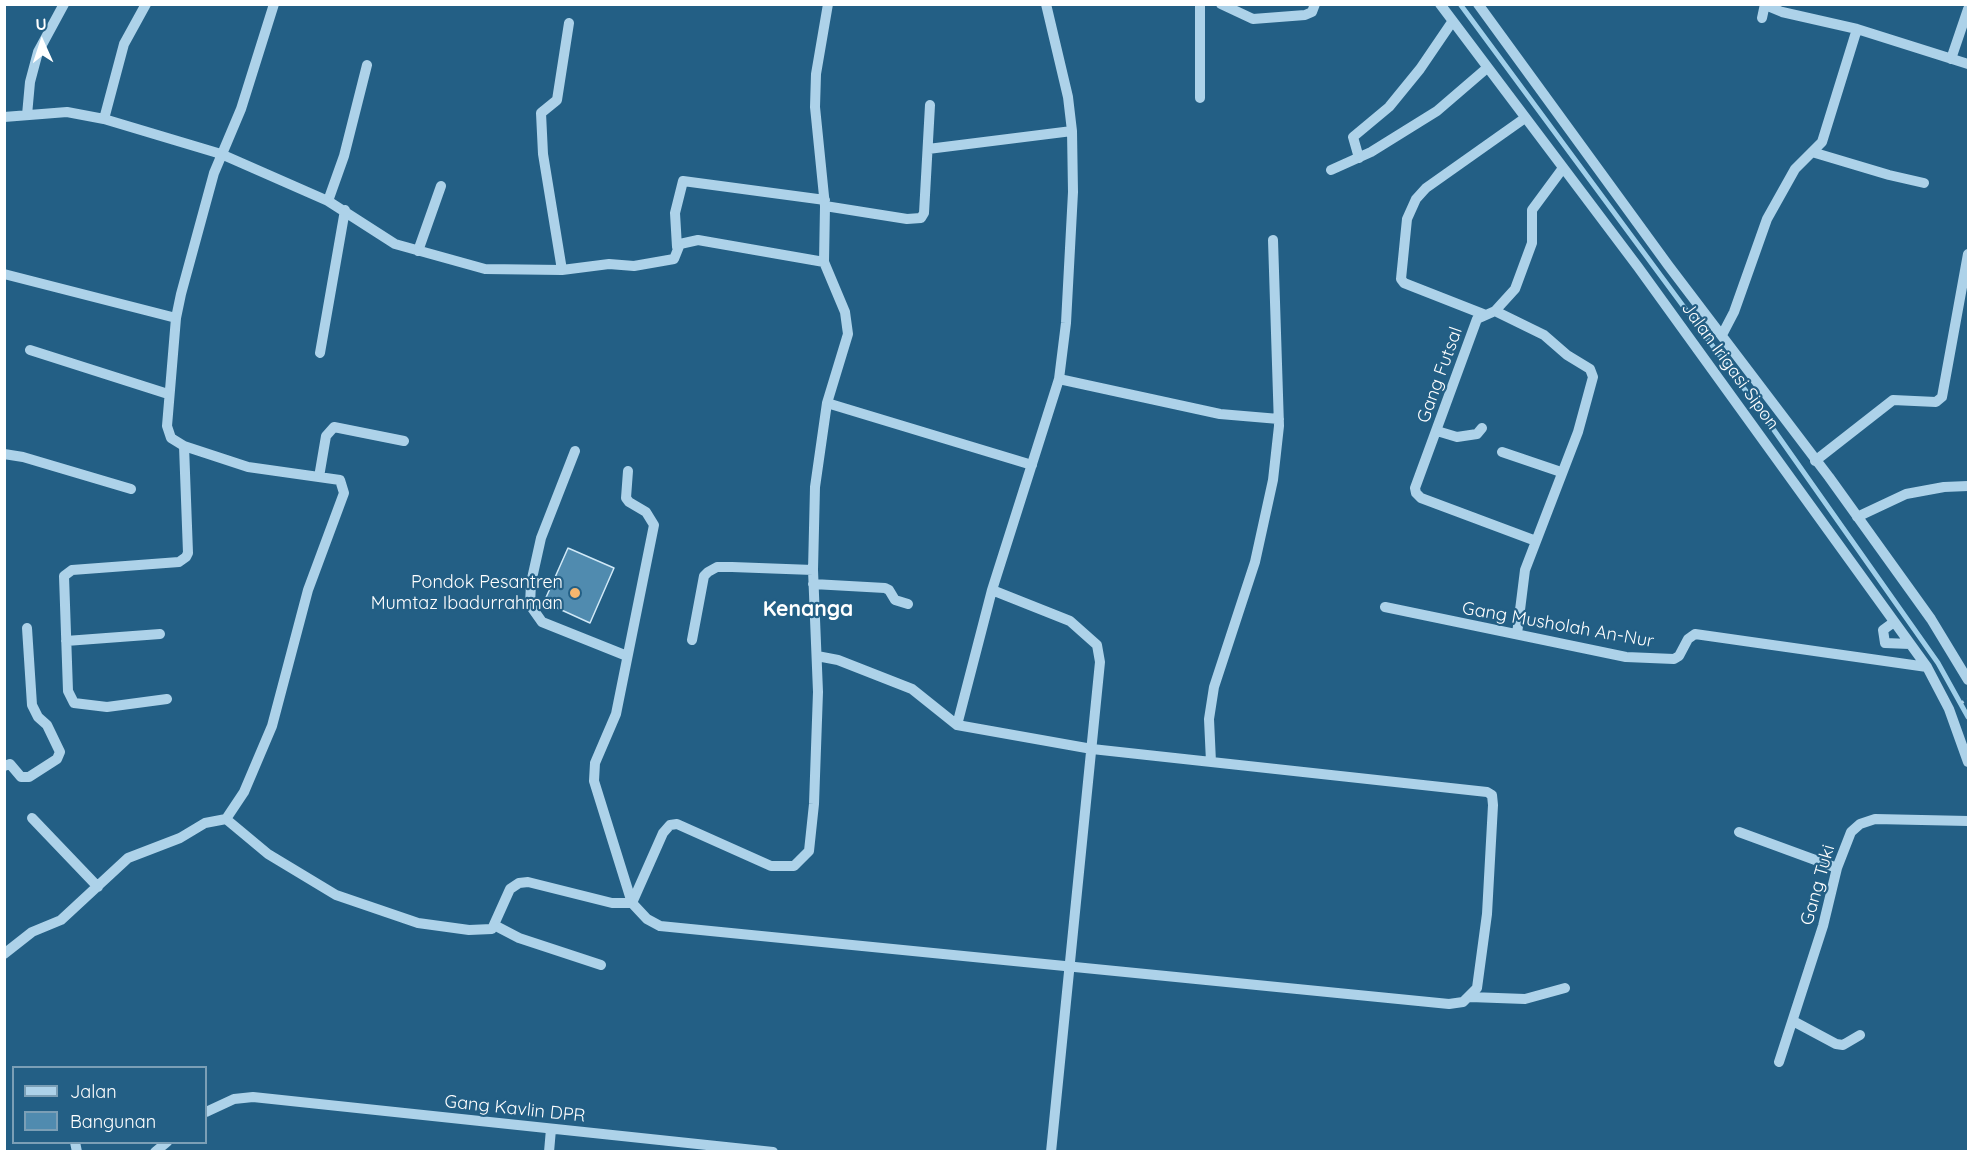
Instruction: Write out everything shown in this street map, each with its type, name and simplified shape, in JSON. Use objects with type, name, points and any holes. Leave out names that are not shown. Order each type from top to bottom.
[{"type":"street","points":[[27,115],[30,82],[38,52],[64,4]]},
{"type":"street","points":[[104,119],[124,44],[146,4]]},
{"type":"street","points":[[4,954],[32,932],[61,920],[128,858],[180,838],[205,823],[226,819],[244,792],[272,726],[308,590],[344,493],[340,480],[248,467],[184,446],[171,438],[167,426],[176,318],[221,154],[241,109],[274,4]]},
{"type":"street","points":[[632,903],[663,833],[670,825],[677,824],[771,866],[794,866],[805,858],[811,841],[814,804],[816,656],[813,584],[815,487],[827,403],[848,334],[845,312],[824,262],[825,203],[815,107],[816,74],[828,4]]},
{"type":"street","points":[[957,725],[992,590],[1059,380],[1066,323],[1073,204],[1072,131],[1068,97],[1046,4]]},
{"type":"street","points":[[1200,4],[1200,98]]},
{"type":"street","points":[[1221,4],[1253,19],[1305,15],[1312,12],[1315,4]]},
{"type":"street","name":"Jalan Irigasi Sipon","points":[[1440,4],[1645,276],[1927,667],[1949,709],[1968,762]]},
{"type":"street","name":"Jalan Irigasi Sipon","points":[[1478,4],[1931,619],[1968,680]]},
{"type":"street","points":[[1762,18],[1765,4],[1782,12],[1857,29],[1968,64]]},
{"type":"street","points":[[1951,59],[1968,9]]},
{"type":"street","points":[[1359,158],[1353,137],[1389,106],[1420,69],[1452,22]]},
{"type":"street","points":[[562,270],[543,154],[541,113],[557,100],[569,23]]},
{"type":"street","points":[[1722,335],[1734,312],[1767,219],[1795,169],[1822,142],[1857,29]]},
{"type":"street","points":[[328,201],[344,156],[368,64]]},
{"type":"street","points":[[1331,170],[1359,158],[1437,111],[1487,68]]},
{"type":"street","points":[[4,117],[67,112],[104,119],[221,154],[328,201],[395,244],[485,269],[562,270],[609,264],[634,266],[674,259],[677,247],[675,213],[683,181],[825,203],[907,219],[921,218],[924,213],[930,105]]},
{"type":"street","points":[[1483,314],[1404,283],[1401,279],[1407,219],[1416,199],[1425,188],[1525,118]]},
{"type":"street","points":[[928,149],[1072,131]]},
{"type":"street","points":[[1812,152],[1889,176],[1924,183]]},
{"type":"street","points":[[1517,634],[1525,570],[1578,432],[1593,377],[1590,369],[1567,355],[1544,334],[1495,311],[1515,289],[1532,243],[1532,210],[1563,168]]},
{"type":"street","points":[[418,251],[441,186]]},
{"type":"street","points":[[320,353],[345,210]]},
{"type":"street","points":[[677,247],[683,243],[705,240],[824,262]]},
{"type":"street","points":[[1211,762],[1209,719],[1214,687],[1255,562],[1273,480],[1279,419],[1273,240]]},
{"type":"street","points":[[1815,461],[1893,400],[1936,402],[1941,397],[1968,254]]},
{"type":"street","points":[[4,274],[176,318]]},
{"type":"street","name":"Gang Futsal","points":[[1495,311],[1483,314],[1477,319],[1416,494],[1421,498],[1536,541]]},
{"type":"street","points":[[30,350],[168,394]]},
{"type":"street","points":[[1059,380],[1220,414],[1279,419]]},
{"type":"street","points":[[827,403],[1032,465]]},
{"type":"street","points":[[319,477],[326,436],[334,427],[404,441]]},
{"type":"street","points":[[1437,431],[1457,437],[1477,434],[1482,428]]},
{"type":"street","points":[[167,699],[107,707],[74,703],[68,690],[64,576],[67,572],[179,562],[186,557],[188,553],[184,446]]},
{"type":"street","points":[[576,451],[541,538],[531,583],[530,605],[542,622],[627,656]]},
{"type":"street","points":[[1502,452],[1561,472]]},
{"type":"street","points":[[4,454],[23,457],[131,489]]},
{"type":"street","points":[[628,471],[626,498],[628,502],[646,512],[654,525],[615,714],[595,763],[594,781],[632,903],[647,919],[660,926],[1449,1004],[1463,1002],[1477,988],[1487,914],[1492,795],[1471,788],[1092,749],[957,725],[912,689],[838,660],[816,656]]},
{"type":"street","points":[[1857,517],[1906,494],[1944,487],[1968,486]]},
{"type":"street","points":[[692,640],[705,576],[708,572],[717,567],[813,570]]},
{"type":"street","points":[[813,584],[885,588],[895,600],[908,604]]},
{"type":"street","points":[[992,590],[1070,621],[1097,645],[1100,684],[1051,1152]]},
{"type":"street","name":"Gang Musholah An-Nur","points":[[1385,607],[1626,657],[1666,660],[1679,656],[1688,639],[1695,634],[1701,634],[1927,667]]},
{"type":"street","points":[[1894,622],[1883,630],[1885,643],[1910,644]]},
{"type":"street","points":[[4,766],[10,764],[21,777],[29,777],[57,759],[60,752],[47,725],[38,717],[32,705],[27,628]]},
{"type":"street","points":[[66,641],[160,634]]},
{"type":"street","points":[[32,818],[98,887]]},
{"type":"street","points":[[226,819],[268,854],[310,881],[361,906],[418,923],[469,930],[489,929],[495,926],[510,889],[519,883],[528,882],[612,903],[632,903]]},
{"type":"street","name":"Gang Tuki","points":[[1779,1062],[1823,926],[1837,868],[1851,832],[1866,821],[1968,821]]},
{"type":"street","points":[[1739,832],[1837,868]]},
{"type":"street","points":[[495,926],[519,938],[601,965]]},
{"type":"street","points":[[1470,997],[1525,999],[1566,988]]},
{"type":"street","points":[[1793,1021],[1836,1044],[1843,1045],[1860,1035]]},
{"type":"street","name":"Gang Kavlin DPR","points":[[207,1111],[219,1103],[253,1098],[773,1152]]},
{"type":"street","points":[[549,1152],[551,1129]]},
{"type":"building","points":[[568,548],[614,568],[590,623],[544,602]]},
{"type":"waterway","points":[[1460,4],[1757,406],[1938,663],[1968,717]]},
{"type":"place","name":"Pondok Pesantren Mumtaz Ibadurrahman","points":[[575,593]]},
{"type":"district","name":"Kenanga","points":[[808,610]]}]
